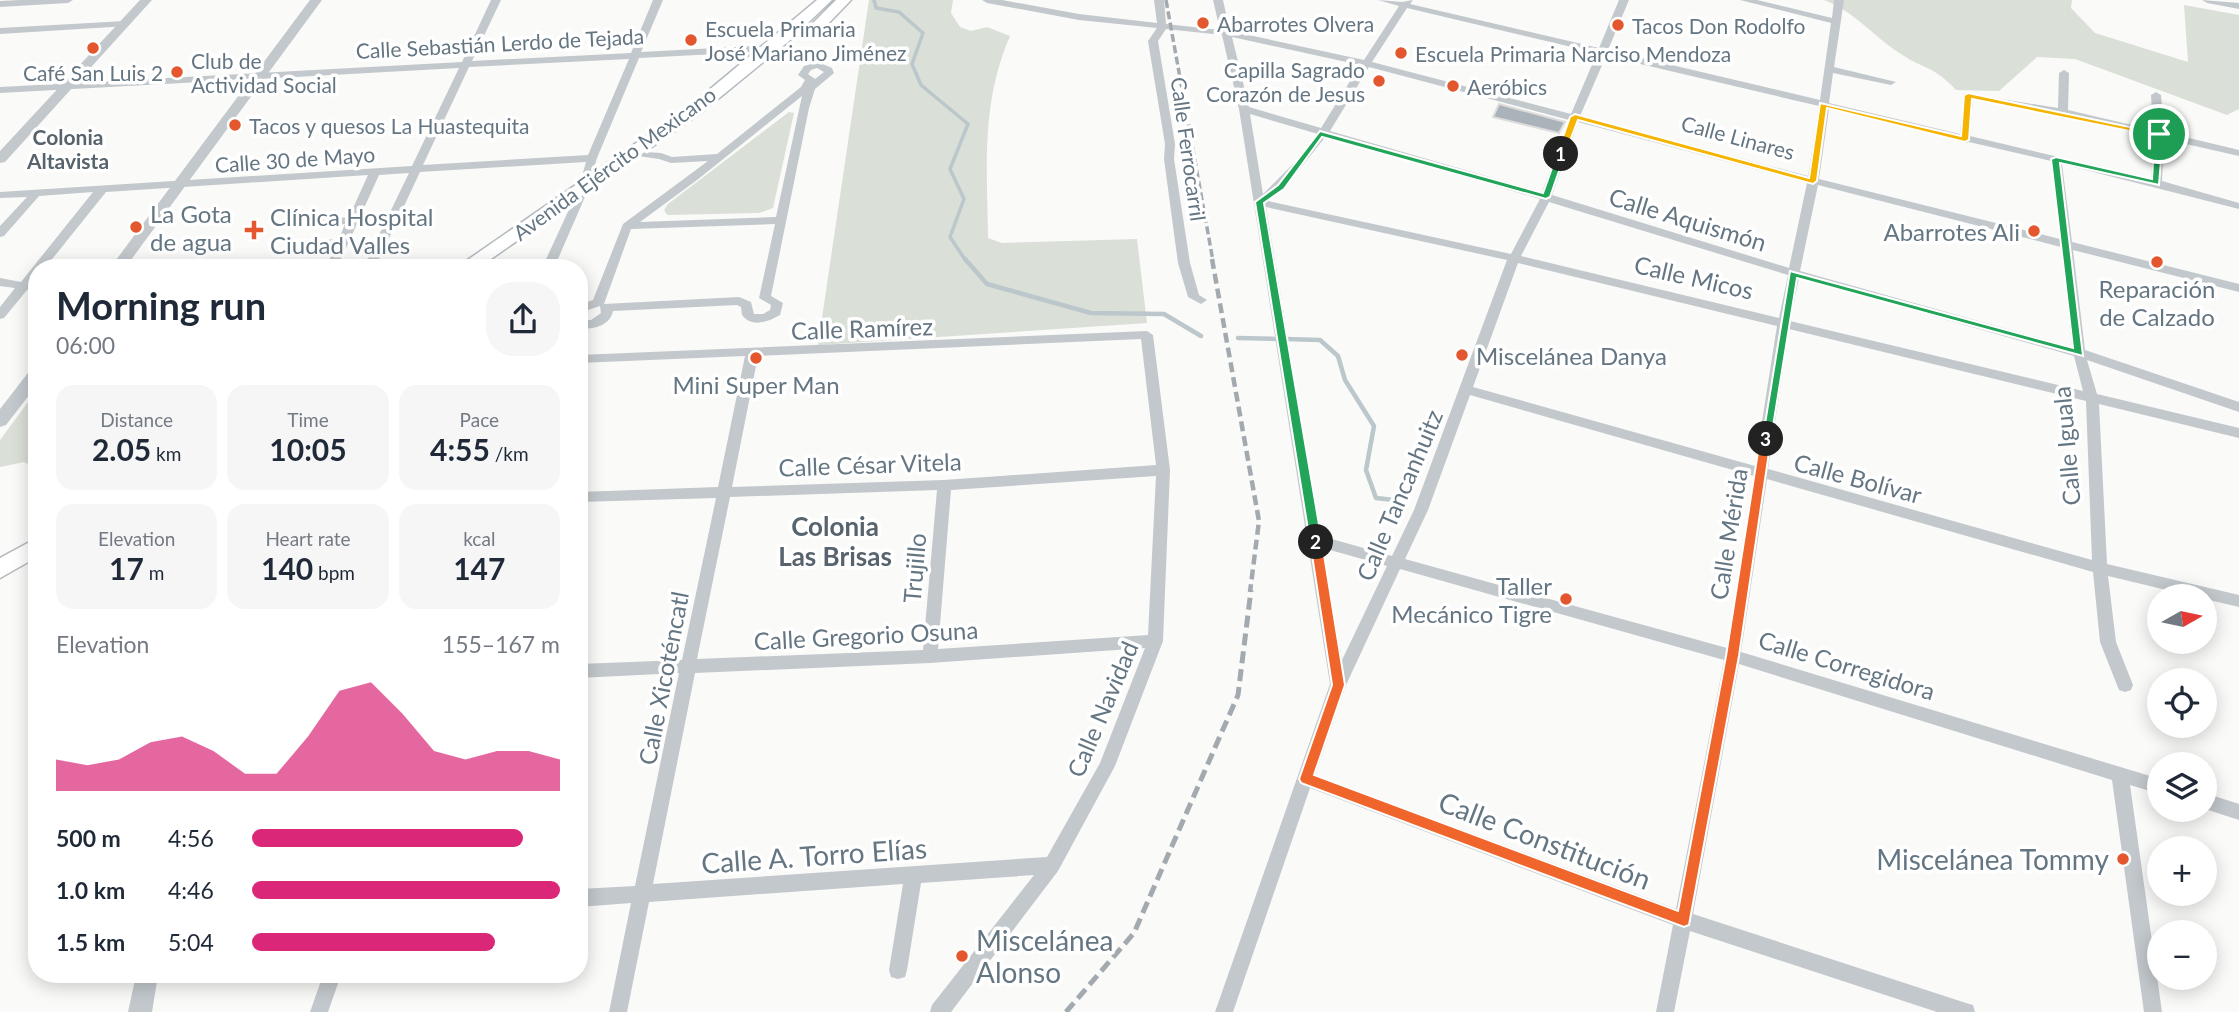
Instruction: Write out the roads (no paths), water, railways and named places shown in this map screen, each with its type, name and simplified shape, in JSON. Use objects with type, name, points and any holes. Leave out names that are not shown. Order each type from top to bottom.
[{"type":"main road","name":"Avenida Ejército Mexicano","points":[[479,259],[635,153],[773,48],[825,0]]},
{"type":"main road","name":"Avenida Ejército Mexicano","points":[[504,259],[659,155],[792,51],[844,0]]},
{"type":"main road","points":[[0,569],[28,552]]},
{"type":"main road","points":[[0,583],[28,566]]},
{"type":"street","points":[[0,4],[68,0]]},
{"type":"street","points":[[0,159],[146,0]]},
{"type":"street","points":[[124,259],[316,0]]},
{"type":"street","points":[[373,259],[496,0]]},
{"type":"street","points":[[552,259],[583,190],[592,158],[658,0]]},
{"type":"street","name":"Calle Linares","points":[[987,0],[1036,4],[1162,28],[1225,33],[1366,63],[1813,181],[2239,288]]},
{"type":"street","name":"Calle Ferrocarril","points":[[1159,0],[1162,28],[1153,41],[1170,144],[1168,159],[1184,263],[1194,297],[1201,300]]},
{"type":"street","points":[[1218,0],[1244,110],[1338,685]]},
{"type":"street","points":[[1383,0],[1406,2],[1965,140],[2156,183],[2239,206]]},
{"type":"street","name":"Calle Tancanhuitz","points":[[1224,1012],[1338,685],[1421,510],[1468,390],[1514,258],[1546,197],[1575,117],[1624,0]]},
{"type":"street","points":[[1745,0],[1835,21]]},
{"type":"street","name":"Calle Mérida","points":[[1665,1012],[1732,656],[1784,322],[1813,181],[1839,0]]},
{"type":"street","points":[[2207,0],[2239,6]]},
{"type":"street","points":[[1260,202],[1281,187],[1320,134],[1406,2]]},
{"type":"street","points":[[0,31],[125,24]]},
{"type":"street","name":"Calle Sebastián Lerdo de Tejada","points":[[0,90],[637,54],[773,48],[792,51]]},
{"type":"street","points":[[588,306],[598,303],[627,226],[733,148],[805,89],[810,79],[803,75],[807,68],[818,65],[829,70],[808,89],[765,298],[777,303],[778,308],[771,316],[751,318],[746,312],[747,305],[739,301],[606,307],[607,314],[603,320],[588,326]]},
{"type":"street","points":[[1721,80],[1725,65]]},
{"type":"street","points":[[1829,69],[1891,82]]},
{"type":"street","points":[[2063,113],[2064,73]]},
{"type":"street","points":[[1965,140],[1968,95],[2063,113],[2239,153]]},
{"type":"street","points":[[2156,95],[2159,134],[2156,183]]},
{"type":"street","name":"Calle Aquismón","points":[[1244,110],[1546,197],[1793,273],[2079,353],[2239,407]]},
{"type":"street","points":[[659,155],[679,150],[733,148]]},
{"type":"street","points":[[635,153],[659,155],[671,160],[720,157]]},
{"type":"street","name":"Calle 30 de Mayo","points":[[0,195],[374,174],[592,158]]},
{"type":"street","name":"Calle Iguala","points":[[2056,159],[2079,353],[2092,398],[2100,569],[2108,642],[2125,685]]},
{"type":"street","points":[[335,259],[374,174]]},
{"type":"street","points":[[46,259],[102,189]]},
{"type":"street","points":[[0,233],[36,193]]},
{"type":"street","name":"Calle Micos","points":[[1260,202],[1514,258],[2239,433]]},
{"type":"street","points":[[306,224],[353,220]]},
{"type":"street","points":[[627,226],[780,220]]},
{"type":"street","points":[[292,246],[343,242]]},
{"type":"street","points":[[0,282],[28,287]]},
{"type":"street","points":[[0,315],[28,289]]},
{"type":"street","name":"Calle Ramírez","points":[[588,359],[1146,335]]},
{"type":"street","name":"Calle Navidad","points":[[939,1012],[1052,865],[1107,766],[1155,641],[1163,470],[1146,335]]},
{"type":"street","name":"Calle Xicoténcatl","points":[[618,1012],[752,353]]},
{"type":"street","points":[[0,421],[28,385]]},
{"type":"street","name":"Calle Bolívar","points":[[1468,390],[1760,475],[2100,569],[2239,601]]},
{"type":"street","name":"Calle César Vitela","points":[[588,497],[944,485],[1163,470]]},
{"type":"street","name":"Trujillo","points":[[930,656],[944,485]]},
{"type":"street","name":"Calle Corregidora","points":[[1315,540],[1732,656],[2147,783]]},
{"type":"street","name":"Calle Gregorio Osuna","points":[[588,671],[930,656],[1155,641]]},
{"type":"street","points":[[2120,775],[2153,1012]]},
{"type":"street","name":"Calle Constitución","points":[[1306,779],[1684,920],[1966,1012]]},
{"type":"street","points":[[2217,805],[2239,812]]},
{"type":"street","name":"Calle A. Torro Elías","points":[[588,898],[1052,865]]},
{"type":"street","points":[[898,970],[914,873]]},
{"type":"street","points":[[140,1012],[145,983]]},
{"type":"street","points":[[319,1012],[329,983]]},
{"type":"waterway","points":[[874,0],[876,8],[899,12],[923,33],[912,64],[921,85],[968,124],[950,169],[964,199],[950,237],[966,261]]},
{"type":"waterway","points":[[965,259],[987,284],[1091,313],[1164,314],[1201,336]]},
{"type":"waterway","points":[[1238,338],[1277,339]]},
{"type":"waterway","points":[[1286,339],[1320,340],[1338,356],[1345,380],[1374,426],[1366,470],[1376,498],[1403,501]]},
{"type":"railway","points":[[1166,0],[1213,261]]},
{"type":"railway","points":[[1212,259],[1259,521],[1250,592]]},
{"type":"railway","points":[[1066,1012],[1134,933],[1238,695],[1251,590]]},
{"type":"place","name":"Abarrotes Olvera","points":[[1203,23]]},
{"type":"place","name":"Tacos Don Rodolfo","points":[[1618,25]]},
{"type":"place","name":"Escuela Primaria José Mariano Jiménez","points":[[691,40]]},
{"type":"place","name":"Café San Luis 2","points":[[93,48]]},
{"type":"place","name":"Escuela Primaria Narciso Mendoza","points":[[1401,53]]},
{"type":"place","name":"Club de Actividad Social","points":[[177,72]]},
{"type":"place","name":"Capilla Sagrado Corazón de Jesus","points":[[1379,81]]},
{"type":"place","name":"Aeróbics","points":[[1453,86]]},
{"type":"place","name":"Tacos y quesos La Huastequita","points":[[235,125]]},
{"type":"place","name":"La Gota de agua","points":[[136,227]]},
{"type":"place","name":"Clínica Hospital Ciudad Valles","points":[[254,230]]},
{"type":"place","name":"Abarrotes Ali","points":[[2034,231]]},
{"type":"place","name":"Reparación de Calzado","points":[[2157,262]]},
{"type":"place","name":"Miscelánea Danya","points":[[1462,355]]},
{"type":"place","name":"Mini Super Man","points":[[756,358]]},
{"type":"place","name":"Taller Mecánico Tigre","points":[[1566,599]]},
{"type":"place","name":"Miscelánea Tommy","points":[[2123,859]]},
{"type":"place","name":"Miscelánea Alonso","points":[[962,956]]},
{"type":"district","name":"Colonia Altavista","points":[[68,148]]},
{"type":"district","name":"Colonia Las Brisas","points":[[835,541]]}]
